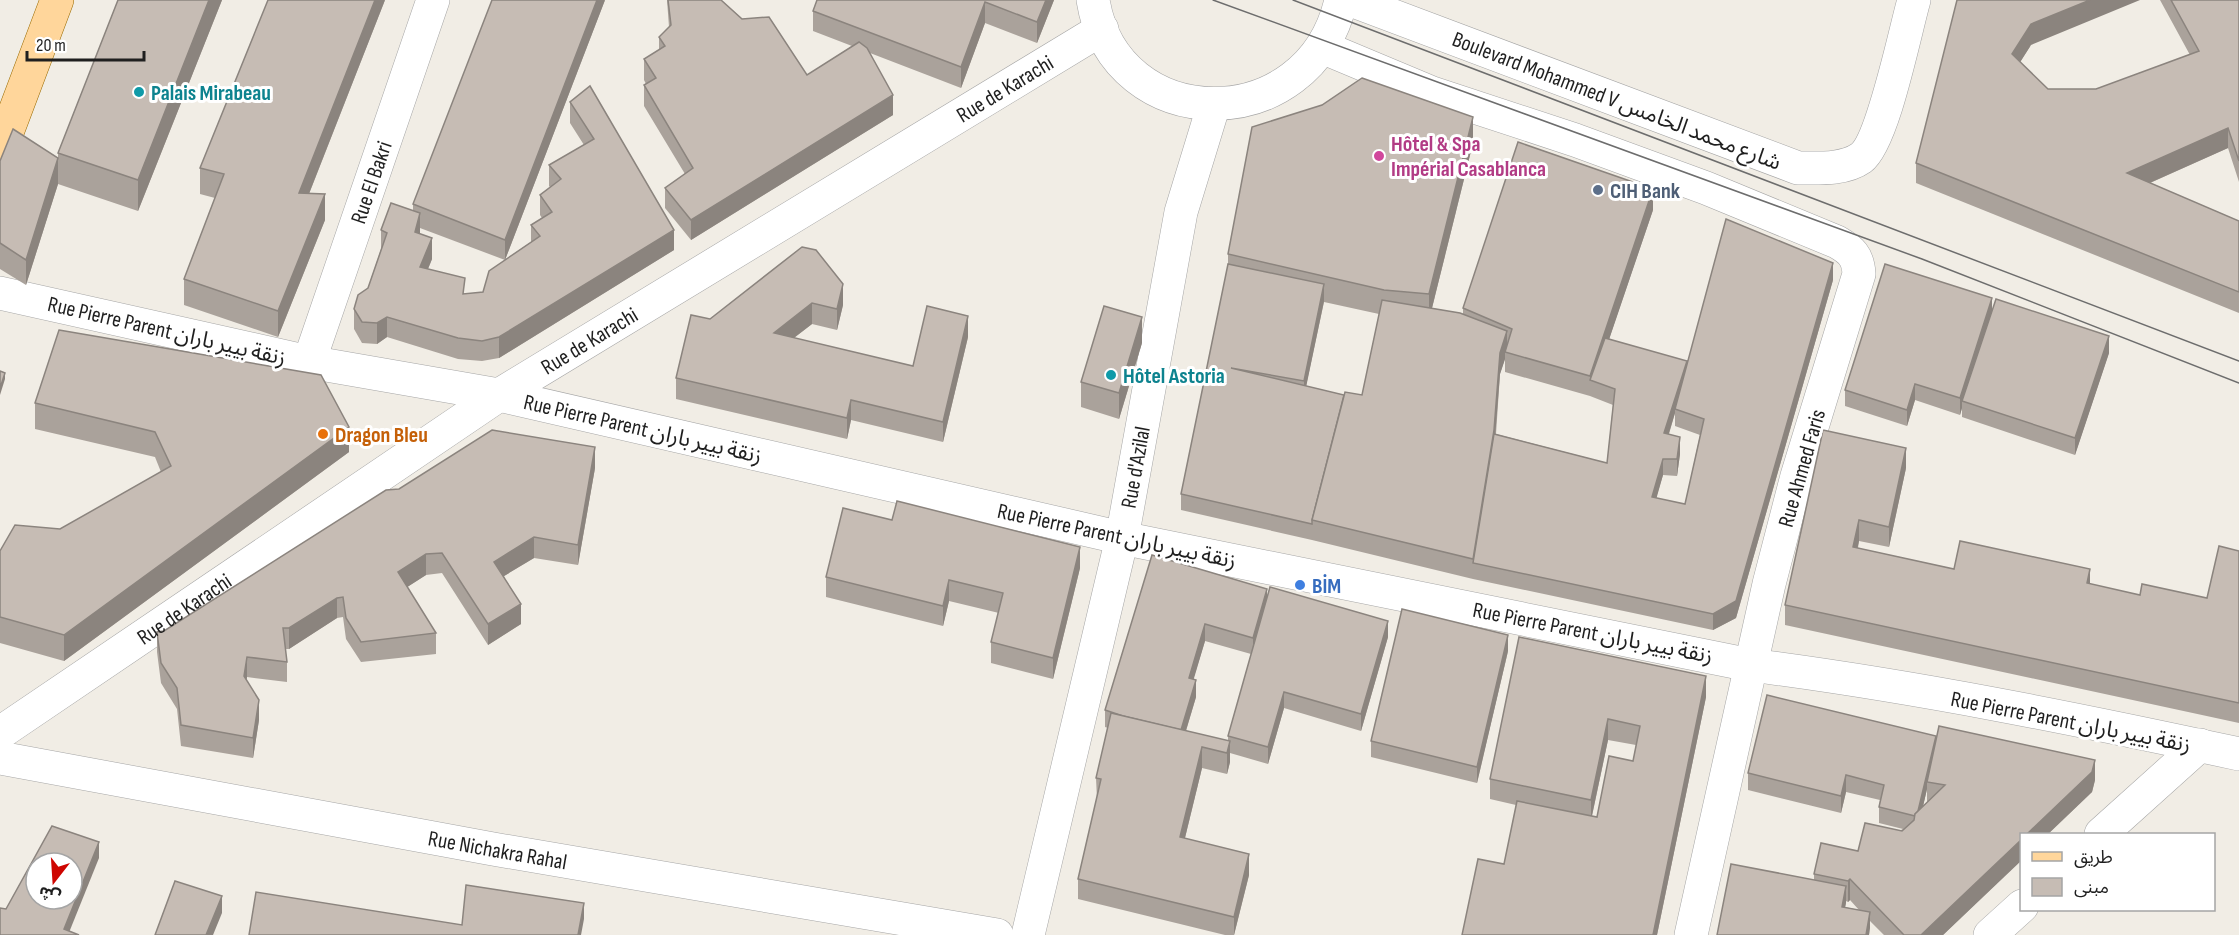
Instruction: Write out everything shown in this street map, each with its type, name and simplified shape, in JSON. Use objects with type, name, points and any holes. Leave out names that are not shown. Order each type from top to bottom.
[{"type":"main road","points":[[0,151],[57,0]]},
{"type":"street","name":"Rue El Bakri","points":[[309,362],[433,0]]},
{"type":"street","points":[[1097,14],[1121,60],[1149,84],[1170,95],[1214,104],[1246,101],[1276,90],[1302,72],[1333,29],[1341,0]]},
{"type":"street","name":"Boulevard Mohammed V شارع محمد الخامس","points":[[1351,0],[1798,168],[1839,167],[1862,158],[1876,138],[1914,0]]},
{"type":"street","name":"Rue de Karachi","points":[[0,733],[499,395],[1097,14]]},
{"type":"street","name":"Rue Ahmed Faris","points":[[1322,47],[1432,93],[1575,140],[1706,188],[1836,242],[1854,254],[1858,274],[1797,477],[1750,665],[1691,935]]},
{"type":"street","name":"Rue d'Azilal","points":[[1028,935],[1122,538],[1181,212],[1214,104]]},
{"type":"street","name":"Rue Pierre Parent زنقة بيير باران","points":[[0,293],[309,362],[499,395],[1122,538],[1750,665],[1817,674],[2239,754]]},
{"type":"street","points":[[2102,833],[2200,745]]},
{"type":"street","name":"Rue Nichakra Rahal","points":[[0,758],[493,849],[997,935]]},
{"type":"street","points":[[1990,935],[2020,908]]},
{"type":"building","name":"Palais Mirabeau","points":[[118,0],[209,0],[138,180],[58,153]]},
{"type":"building","points":[[268,0],[375,0],[299,193],[325,194],[278,311],[184,279],[224,174],[200,168]]},
{"type":"building","points":[[492,0],[597,0],[505,240],[413,204]]},
{"type":"building","points":[[668,0],[721,0],[742,19],[769,17],[807,75],[859,42],[867,48],[893,95],[691,220],[665,188],[693,168],[644,85],[656,78],[644,59],[665,46],[659,37],[671,25]]},
{"type":"building","points":[[817,0],[1046,0],[1037,22],[985,2],[961,67],[813,11]]},
{"type":"building","points":[[1957,0],[2090,0],[2031,24],[2012,54],[2048,89],[2096,89],[2199,51],[2171,0],[2239,0],[2239,161],[2228,128],[2127,173],[2239,221],[2239,292],[1916,163]]},
{"type":"building","points":[[1362,78],[1473,117],[1429,294],[1384,290],[1228,254],[1252,127],[1322,105]]},
{"type":"building","points":[[590,86],[674,230],[499,337],[482,341],[458,338],[387,317],[377,323],[362,322],[354,309],[358,295],[368,288],[387,233],[381,230],[391,203],[420,213],[415,232],[432,238],[420,267],[465,278],[463,294],[483,292],[489,271],[540,236],[531,225],[552,212],[540,195],[561,179],[549,165],[594,139],[570,102]]},
{"type":"building","points":[[13,129],[58,158],[26,260],[0,243],[0,161]]},
{"type":"building","points":[[1518,142],[1653,189],[1590,376],[1505,352],[1512,329],[1463,308]]},
{"type":"building","points":[[1726,219],[1833,263],[1736,601],[1713,614],[1473,563],[1494,434],[1607,463],[1615,389],[1590,380],[1605,338],[1687,361],[1664,433],[1680,437],[1677,459],[1663,459],[1652,497],[1685,504],[1704,419],[1675,409]]},
{"type":"building","points":[[802,247],[816,250],[843,284],[837,309],[812,303],[774,333],[913,366],[927,306],[968,316],[943,422],[851,400],[847,418],[676,378],[691,315],[710,319]]},
{"type":"building","points":[[1228,264],[1324,284],[1304,381],[1231,368],[1344,395],[1312,524],[1181,494]]},
{"type":"building","points":[[1885,264],[1992,298],[1960,398],[1915,384],[1907,410],[1845,390]]},
{"type":"building","points":[[1996,299],[2109,336],[2075,438],[1962,401]]},
{"type":"building","points":[[1382,300],[1460,313],[1507,331],[1500,353],[1494,430],[1473,559],[1312,520],[1345,392],[1362,395]]},
{"type":"building","points":[[1104,306],[1142,317],[1119,393],[1081,382]]},
{"type":"building","points":[[59,330],[321,375],[349,427],[64,635],[0,617],[0,551],[15,525],[60,529],[171,466],[155,432],[35,403]]},
{"type":"building","points":[[0,371],[5,373],[0,388]]},
{"type":"building","points":[[492,430],[595,447],[578,545],[534,537],[494,562],[521,604],[488,624],[442,553],[426,554],[398,572],[436,633],[361,642],[346,618],[343,597],[337,598],[289,628],[283,628],[287,662],[247,657],[244,676],[259,700],[253,738],[181,725],[177,688],[161,663],[157,632],[164,631],[386,490],[399,489]]},
{"type":"building","points":[[1823,430],[1906,448],[1889,527],[1859,520],[1853,547],[1954,569],[1960,541],[2090,569],[2087,583],[2140,595],[2142,584],[2207,598],[2219,546],[2239,551],[2239,703],[1785,605]]},
{"type":"building","points":[[897,501],[1080,547],[1053,658],[991,642],[1003,593],[949,580],[943,606],[826,577],[843,508],[892,520]]},
{"type":"building","points":[[1152,555],[1267,589],[1253,638],[1205,624],[1189,678],[1196,680],[1181,730],[1105,710]]},
{"type":"building","points":[[1270,587],[1388,621],[1361,714],[1284,692],[1268,747],[1228,736]]},
{"type":"building","points":[[1402,609],[1508,635],[1477,767],[1371,741]]},
{"type":"building","points":[[1519,637],[1706,676],[1653,935],[1462,935],[1478,859],[1504,864],[1517,801],[1597,817],[1609,756],[1633,761],[1640,726],[1608,719],[1591,800],[1490,779]]},
{"type":"building","points":[[1767,695],[1936,736],[1915,816],[1879,807],[1884,785],[1846,775],[1841,796],[1748,773]]},
{"type":"building","points":[[1111,713],[1230,741],[1227,753],[1202,747],[1180,837],[1249,854],[1234,917],[1078,879],[1101,779],[1096,778]]},
{"type":"building","points":[[1939,726],[2095,760],[2092,772],[2028,833],[2020,833],[2020,841],[1921,935],[1904,935],[1850,879],[1848,881],[1814,874],[1821,843],[1858,851],[1865,823],[1902,831],[1914,820],[1915,814],[1945,785],[1927,782]]},
{"type":"building","points":[[52,826],[99,842],[84,879],[84,851],[38,851]]},
{"type":"building","points":[[1731,864],[1846,886],[1842,907],[1870,912],[1866,935],[1717,935]]},
{"type":"building","points":[[24,877],[24,911],[71,911],[64,929],[79,935],[0,935],[0,908],[6,909]]},
{"type":"building","points":[[175,881],[222,896],[206,935],[155,935]]},
{"type":"building","points":[[466,885],[584,903],[578,935],[249,935],[256,892],[462,925]]},
{"type":"tram line","points":[[1213,0],[1922,259],[2239,383]]},
{"type":"tram line","points":[[1293,0],[2239,361]]},
{"type":"place","name":"Palais Mirabeau","points":[[139,92]]},
{"type":"place","name":"Hôtel & Spa Impérial Casablanca","points":[[1379,156]]},
{"type":"place","name":"CIH Bank","points":[[1598,190]]},
{"type":"place","name":"Hôtel Astoria","points":[[1111,375]]},
{"type":"place","name":"Dragon Bleu","points":[[323,434]]},
{"type":"place","name":"BİM","points":[[1300,585]]}]
